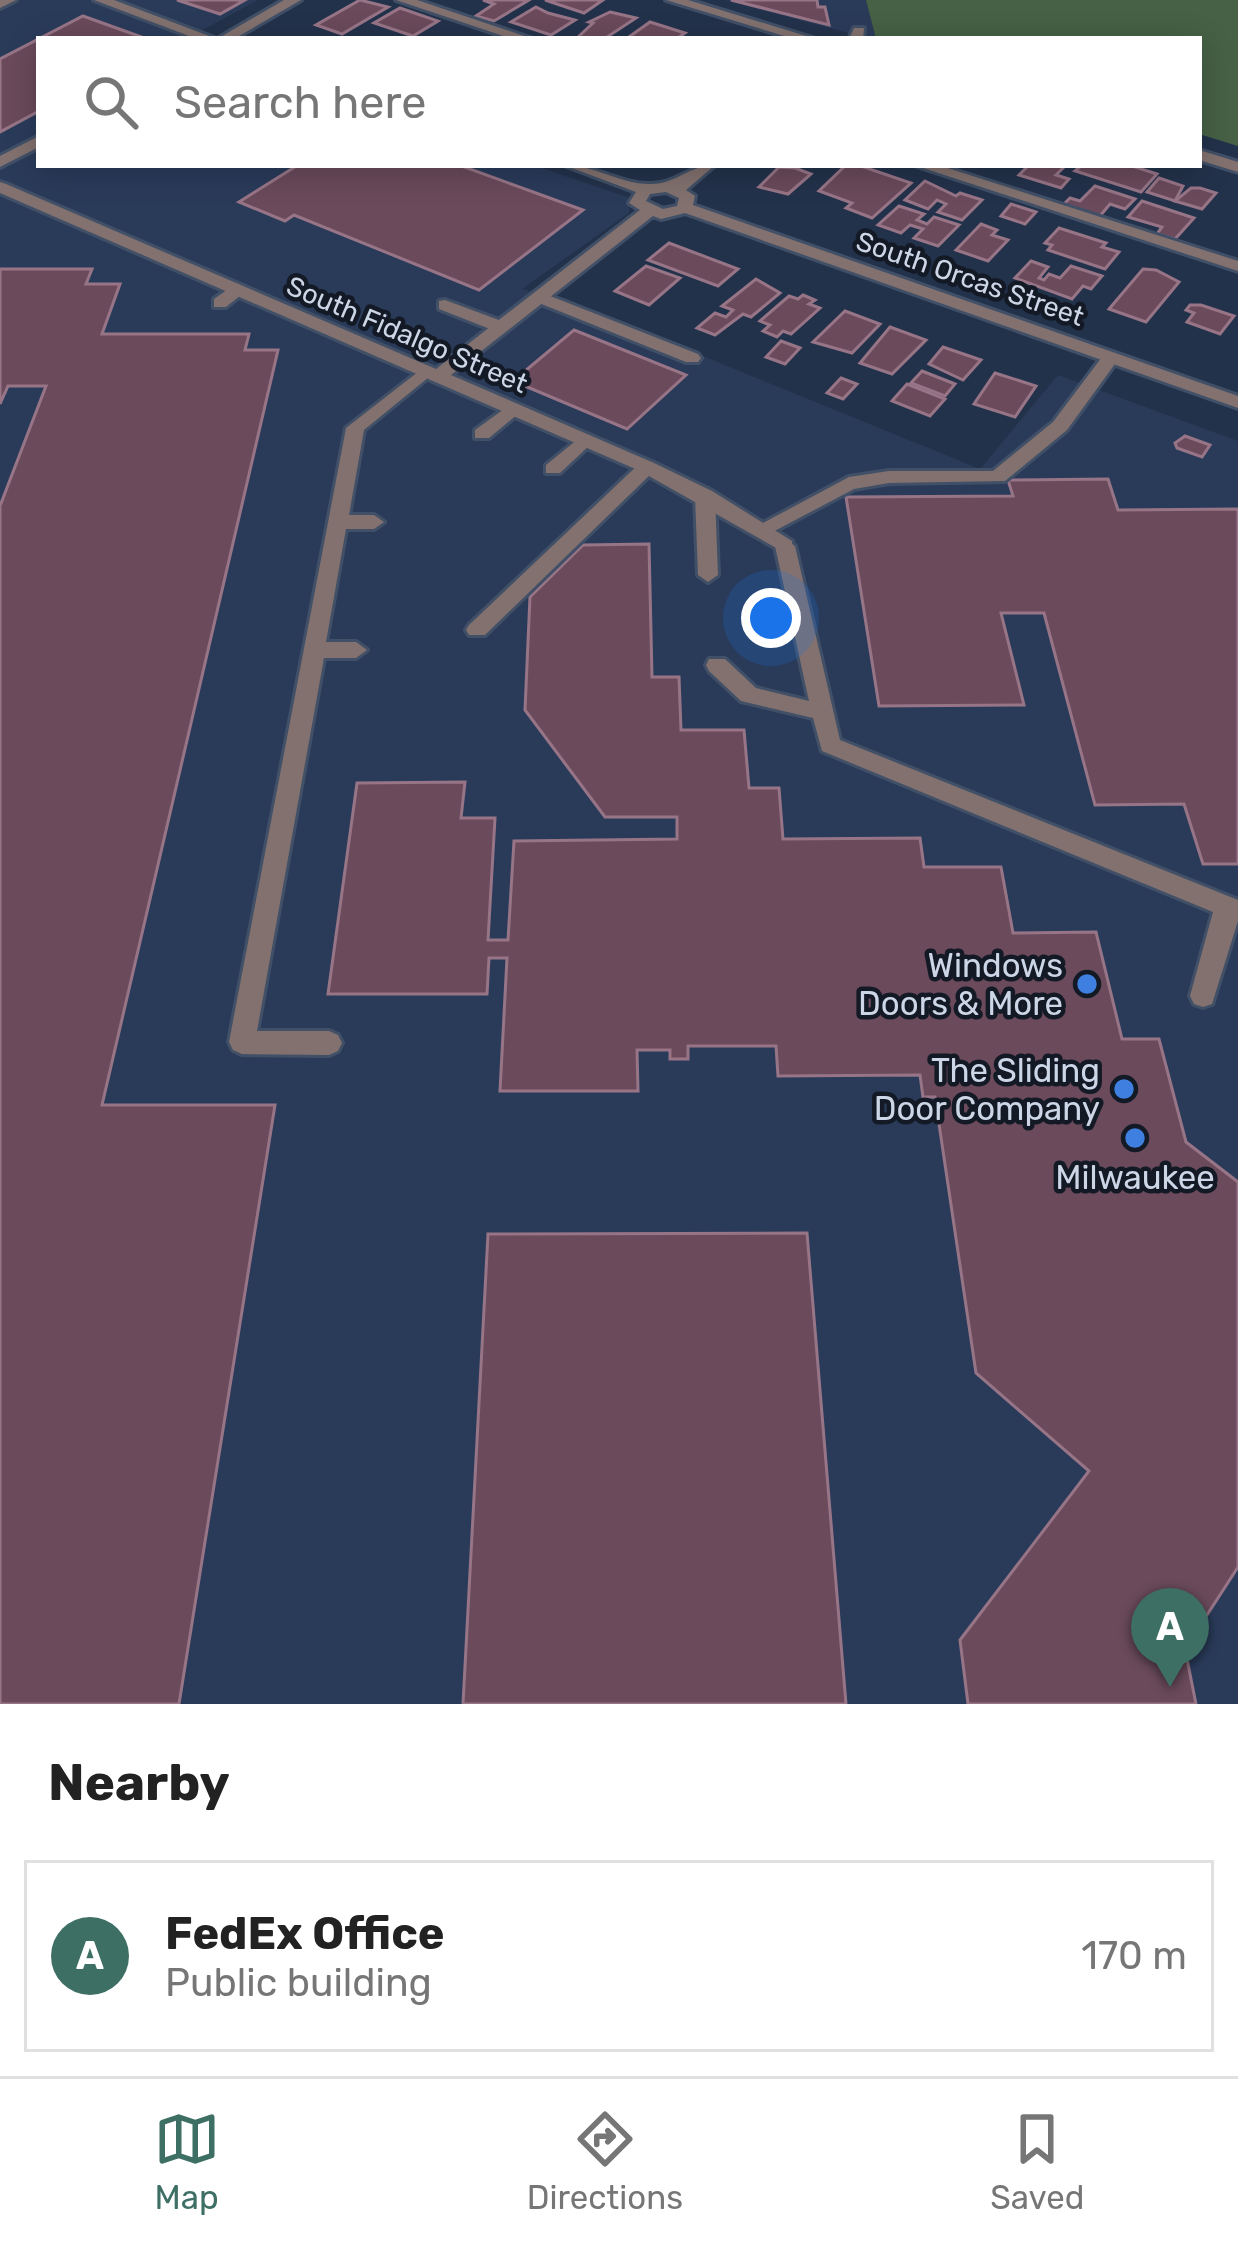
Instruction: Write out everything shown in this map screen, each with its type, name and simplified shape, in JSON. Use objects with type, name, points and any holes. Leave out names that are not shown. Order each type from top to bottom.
[{"type":"street","points":[[0,4],[9,0]]},
{"type":"street","points":[[101,0],[202,36]]},
{"type":"street","points":[[229,36],[294,0]]},
{"type":"street","points":[[403,0],[517,36]]},
{"type":"street","points":[[673,0],[799,36]]},
{"type":"street","points":[[0,162],[36,143]]},
{"type":"street","points":[[1202,156],[1238,167]]},
{"type":"street","points":[[581,168],[645,190],[676,189],[687,196],[685,208],[670,214],[649,212],[638,203],[645,190]]},
{"type":"street","points":[[676,189],[702,168]]},
{"type":"street","points":[[931,168],[1238,266]]},
{"type":"street","name":"South Fidalgo Street","points":[[0,187],[647,467],[760,530],[785,546],[823,712]]},
{"type":"street","name":"South Orcas Street","points":[[685,208],[1238,402]]},
{"type":"street","points":[[329,1043],[242,1042],[355,428],[501,327],[649,212]]},
{"type":"street","points":[[220,303],[237,291]]},
{"type":"street","points":[[540,297],[692,358]]},
{"type":"street","points":[[445,305],[501,327]]},
{"type":"street","points":[[760,530],[849,483],[889,477],[998,477],[1060,426],[1111,357]]},
{"type":"street","points":[[482,434],[511,410]]},
{"type":"street","points":[[553,469],[584,440]]},
{"type":"street","points":[[477,630],[647,467]]},
{"type":"street","points":[[705,496],[708,575]]},
{"type":"street","points":[[337,522],[374,522]]},
{"type":"street","points":[[314,650],[356,650]]},
{"type":"street","points":[[717,665],[749,695],[823,712],[830,745],[1233,909],[1203,996]]},
{"type":"shaded area","points":[[0,0],[258,0],[192,36],[36,36],[36,168],[542,168],[630,198],[629,213],[522,289],[575,304],[980,469],[1058,375],[1238,441],[1238,1704],[0,1704]]},
{"type":"shaded area","points":[[725,0],[866,0],[875,36],[860,36]]},
{"type":"green space","points":[[866,0],[1238,0],[1238,146],[1202,135],[1202,36],[875,36]]},
{"type":"building","points":[[177,0],[245,0],[220,14]]},
{"type":"building","points":[[360,0],[388,7],[342,34],[316,25]]},
{"type":"building","points":[[483,0],[529,0],[494,21],[476,16],[494,4]]},
{"type":"building","points":[[545,0],[603,0],[584,13]]},
{"type":"building","points":[[731,0],[817,0],[818,7],[825,7],[829,25]]},
{"type":"building","points":[[536,7],[575,20],[551,35],[511,22]]},
{"type":"building","points":[[400,8],[438,21],[413,36],[374,23]]},
{"type":"building","points":[[610,12],[636,18],[609,36],[579,36],[593,23],[589,22]]},
{"type":"building","points":[[83,16],[139,36],[44,36]]},
{"type":"building","points":[[650,22],[685,33],[680,36],[630,36]]},
{"type":"building","points":[[36,40],[36,113],[0,132],[0,59]]},
{"type":"building","points":[[293,168],[467,168],[583,210],[479,290],[294,215],[285,221],[239,202]]},
{"type":"building","points":[[778,168],[811,174],[788,194],[759,187]]},
{"type":"building","points":[[843,168],[867,168],[911,183],[872,218],[846,208],[852,203],[819,191]]},
{"type":"building","points":[[1026,168],[1063,168],[1056,175],[1069,179],[1061,188],[1019,175]]},
{"type":"building","points":[[1138,168],[1157,174],[1141,192],[1075,171]]},
{"type":"building","points":[[1159,178],[1183,186],[1175,201],[1147,192]]},
{"type":"building","points":[[925,181],[956,196],[982,200],[962,220],[938,212],[946,204],[937,200],[928,209],[905,200]]},
{"type":"building","points":[[1095,186],[1135,199],[1125,209],[1110,204],[1100,216],[1064,204],[1070,198],[1080,201]]},
{"type":"building","points":[[1191,188],[1216,193],[1202,209],[1175,201]]},
{"type":"building","points":[[1142,201],[1194,218],[1175,239],[1157,234],[1162,227],[1128,217]]},
{"type":"building","points":[[1011,204],[1036,212],[1025,224],[1001,216]]},
{"type":"building","points":[[899,206],[924,214],[917,220],[927,224],[934,217],[959,225],[938,246],[914,238],[923,229],[910,225],[901,233],[878,225]]},
{"type":"building","points":[[981,224],[997,230],[992,235],[1008,240],[988,261],[956,250]]},
{"type":"building","points":[[1059,228],[1119,252],[1105,269],[1048,250],[1052,245],[1045,243]]},
{"type":"building","points":[[669,243],[738,269],[718,286],[648,260]]},
{"type":"building","points":[[1031,261],[1048,267],[1039,278],[1044,280],[1049,274],[1060,278],[1071,266],[1102,276],[1091,289],[1083,286],[1072,299],[1015,278]]},
{"type":"building","points":[[646,266],[680,278],[649,305],[615,291]]},
{"type":"building","points":[[0,269],[92,269],[86,284],[120,284],[102,334],[249,334],[245,350],[278,350],[102,1105],[275,1105],[179,1704],[0,1704],[0,506],[46,386],[8,386],[0,404]]},
{"type":"building","points":[[1143,269],[1179,282],[1146,322],[1109,309]]},
{"type":"building","points":[[756,279],[780,293],[751,317],[743,314],[715,335],[697,328],[715,313],[726,317],[733,310],[722,306]]},
{"type":"building","points":[[803,295],[820,308],[791,334],[783,331],[777,337],[763,331],[770,325],[760,321],[789,296],[798,299]]},
{"type":"building","points":[[1190,305],[1234,316],[1220,334],[1187,322],[1194,313],[1186,310]]},
{"type":"building","points":[[845,311],[880,324],[852,353],[813,342]]},
{"type":"building","points":[[890,327],[926,340],[892,374],[860,363]]},
{"type":"building","points":[[574,330],[686,375],[627,429],[513,381]]},
{"type":"building","points":[[781,341],[800,348],[785,364],[766,357]]},
{"type":"building","points":[[943,347],[981,360],[963,380],[929,364]]},
{"type":"building","points":[[922,371],[955,384],[945,396],[911,383]]},
{"type":"building","points":[[995,373],[1036,386],[1015,417],[974,404]]},
{"type":"building","points":[[841,378],[857,384],[843,399],[827,393]]},
{"type":"building","points":[[907,384],[945,399],[930,416],[892,401]]},
{"type":"building","points":[[1185,436],[1210,445],[1202,457],[1177,448],[1175,443]]},
{"type":"building","points":[[1108,479],[1118,510],[1238,509],[1238,864],[1203,864],[1184,804],[1095,805],[1044,613],[1001,613],[1024,705],[879,706],[846,497],[1013,496],[1008,480]]},
{"type":"building","points":[[649,544],[652,677],[679,677],[681,730],[744,730],[749,788],[779,788],[783,839],[920,838],[924,867],[1001,867],[1013,933],[1096,932],[1122,1039],[1159,1039],[1186,1142],[1238,1182],[1238,1567],[1185,1649],[1196,1704],[968,1704],[960,1640],[1089,1471],[976,1373],[935,1097],[923,1097],[920,1075],[778,1076],[776,1046],[688,1046],[688,1059],[670,1059],[670,1050],[637,1050],[638,1091],[500,1091],[507,958],[489,958],[487,994],[328,994],[357,783],[465,782],[461,818],[495,818],[488,940],[508,940],[514,841],[677,839],[677,817],[605,817],[525,710],[530,597],[583,545]]},
{"type":"building","points":[[807,1233],[846,1704],[463,1704],[488,1234]]},
{"type":"place","name":"Windows Doors & More","points":[[1087,984]]},
{"type":"place","name":"The Sliding Door Company","points":[[1124,1089]]},
{"type":"place","name":"Milwaukee","points":[[1135,1138]]},
{"type":"place","name":"FedEx Office","points":[[1170,1687]]}]
